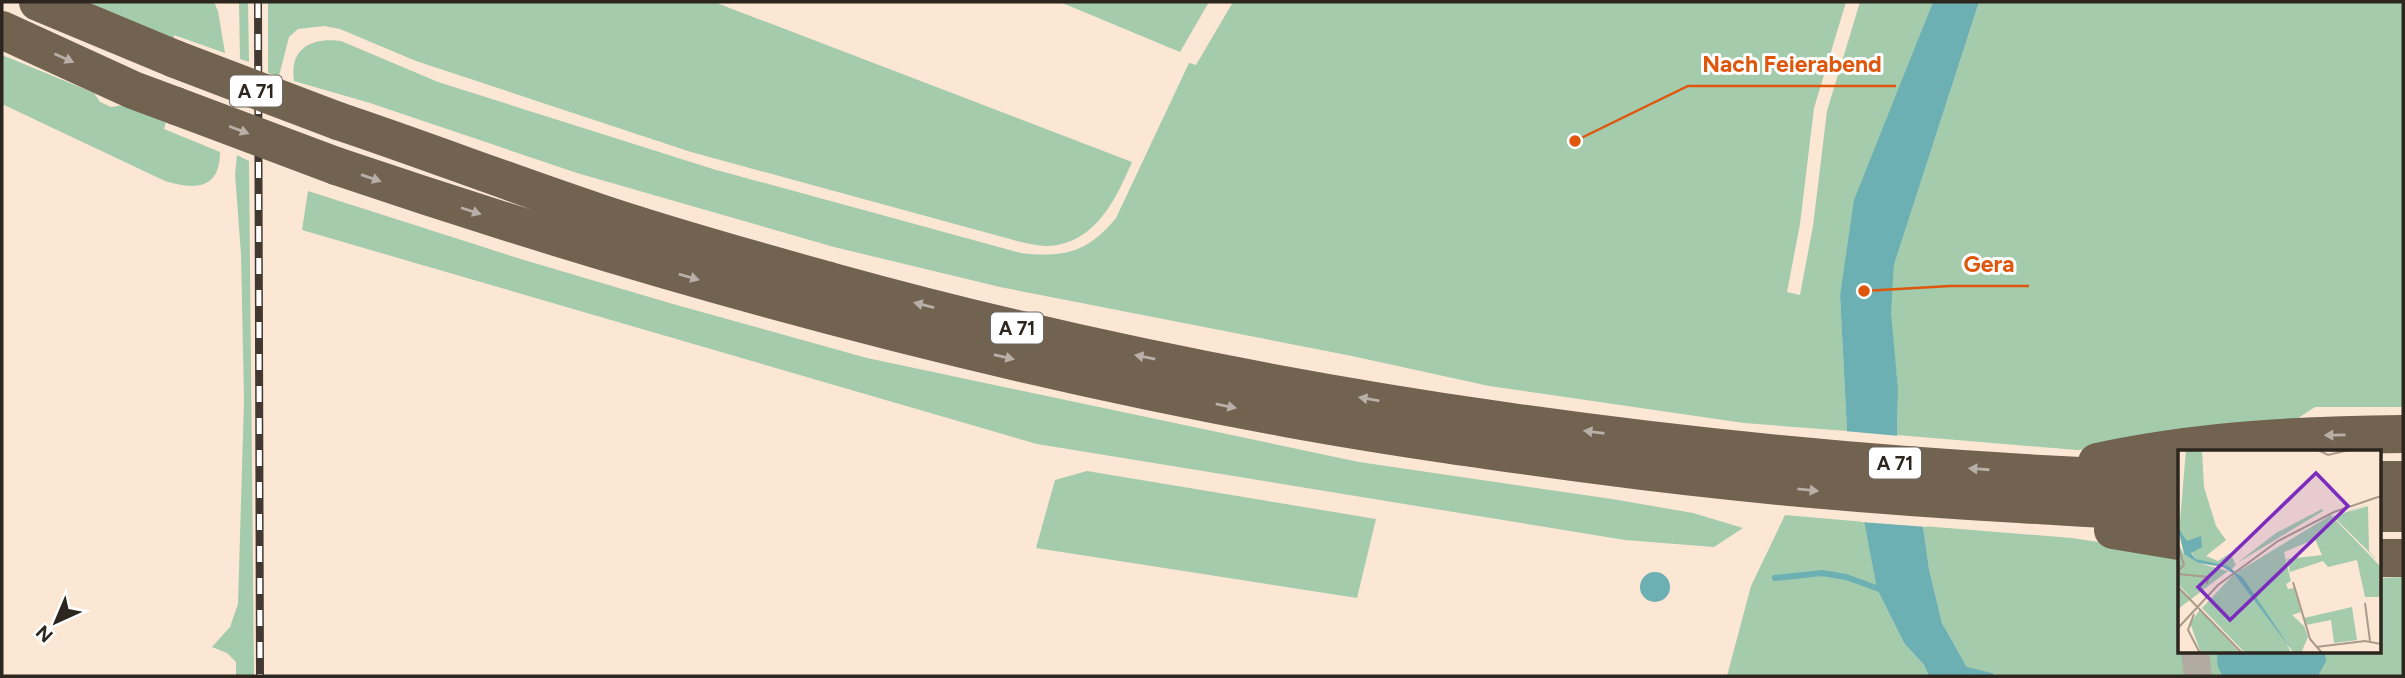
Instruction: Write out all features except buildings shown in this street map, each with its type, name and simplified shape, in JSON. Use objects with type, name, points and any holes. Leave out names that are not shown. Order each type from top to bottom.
[{"type":"highway","name":"A 71","points":[[38,2],[175,59],[338,121],[601,214],[835,282],[1088,346],[1741,466],[1816,491],[2016,504],[2125,494]]},
{"type":"highway","name":"A 71","points":[[2,30],[134,90],[336,166],[606,254],[831,316],[1076,375],[1285,418],[1448,445],[1741,466],[1824,458],[2047,473],[2125,494]]},
{"type":"highway","points":[[2125,494],[2173,447],[2299,435],[2403,434]]},
{"type":"highway","points":[[2125,494],[2178,480]]},
{"type":"highway","points":[[2380,480],[2403,480]]},
{"type":"highway","points":[[2125,494],[2178,512]]},
{"type":"highway","points":[[2125,494],[2178,540]]},
{"type":"highway","points":[[2380,513],[2403,513]]},
{"type":"highway","points":[[2380,558],[2403,558]]},
{"type":"lane","points":[[2195,654],[2198,676]]},
{"type":"green space","points":[[83,2],[214,2],[225,53],[174,35],[174,40]]},
{"type":"green space","points":[[239,2],[248,2],[249,62],[240,59]]},
{"type":"green space","points":[[268,2],[714,2],[1132,162],[1111,204],[1091,228],[1064,243],[1048,246],[1031,244],[691,152],[416,61],[340,29],[324,26],[298,29],[289,37],[279,76],[268,73]]},
{"type":"green space","points":[[1060,2],[1209,2],[1180,52]]},
{"type":"green space","points":[[1233,2],[1846,2],[1814,108],[1800,224],[1787,292],[1800,295],[1813,226],[1827,111],[1860,2],[1933,2],[1899,91],[1840,296],[1847,431],[1744,423],[1489,386],[1352,356],[1000,287],[834,247],[577,173],[370,103],[294,81],[293,70],[295,60],[305,47],[321,41],[341,41],[438,82],[713,169],[1021,253],[1050,254],[1074,250],[1096,239],[1116,218],[1189,63],[1196,65]]},
{"type":"green space","points":[[1979,2],[2403,2],[2403,407],[2315,407],[2286,426],[2129,448],[2077,450],[1897,435],[1898,388],[1890,313],[1894,265]]},
{"type":"green space","points":[[2,55],[94,93],[100,102],[111,107],[124,105],[166,122],[164,129],[220,152],[215,174],[210,180],[195,186],[165,181],[2,104]]},
{"type":"green space","points":[[237,155],[249,161],[254,676],[236,676],[236,662],[227,653],[212,647],[230,627],[238,604],[244,400],[241,254],[235,174]]},
{"type":"green space","points":[[308,191],[524,260],[867,358],[1359,462],[1612,499],[1693,513],[1743,528],[1714,547],[1625,540],[1037,444],[302,230]]},
{"type":"green space","points":[[1087,471],[1376,519],[1357,598],[1036,548],[1055,480]]},
{"type":"green space","points":[[1785,515],[1865,522],[1877,589],[1904,643],[1924,665],[1929,676],[1727,676],[1751,586]]},
{"type":"green space","points":[[1923,526],[2072,538],[2178,554],[2178,654],[2380,654],[2380,578],[2403,577],[2403,676],[1972,676],[1942,623],[1929,569]]},
{"type":"water","points":[[1933,2],[1979,2],[1894,265],[1891,313],[1898,388],[1897,435],[1923,526],[1929,569],[1942,623],[1972,676],[1929,676],[1924,665],[1904,643],[1877,589],[1847,431],[1840,296],[1854,200]]},
{"type":"water","points":[[1655,572],[1666,576],[1670,587],[1666,598],[1655,602],[1644,598],[1640,587],[1644,576]]},
{"type":"water","points":[[2218,654],[2325,654],[2326,661],[2318,676],[2223,676]]},
{"type":"pier","points":[[1844,431],[1900,436],[1927,527],[1861,522]]},
{"type":"waterway","points":[[1775,578],[1822,573],[1846,577],[1882,590]]},
{"type":"waterway","points":[[1962,669],[1991,676]]},
{"type":"railway","points":[[258,2],[260,676]]},
{"type":"place","name":"Nach Feierabend","points":[[1575,141]]},
{"type":"place","name":"Gera","points":[[1864,291]]}]
